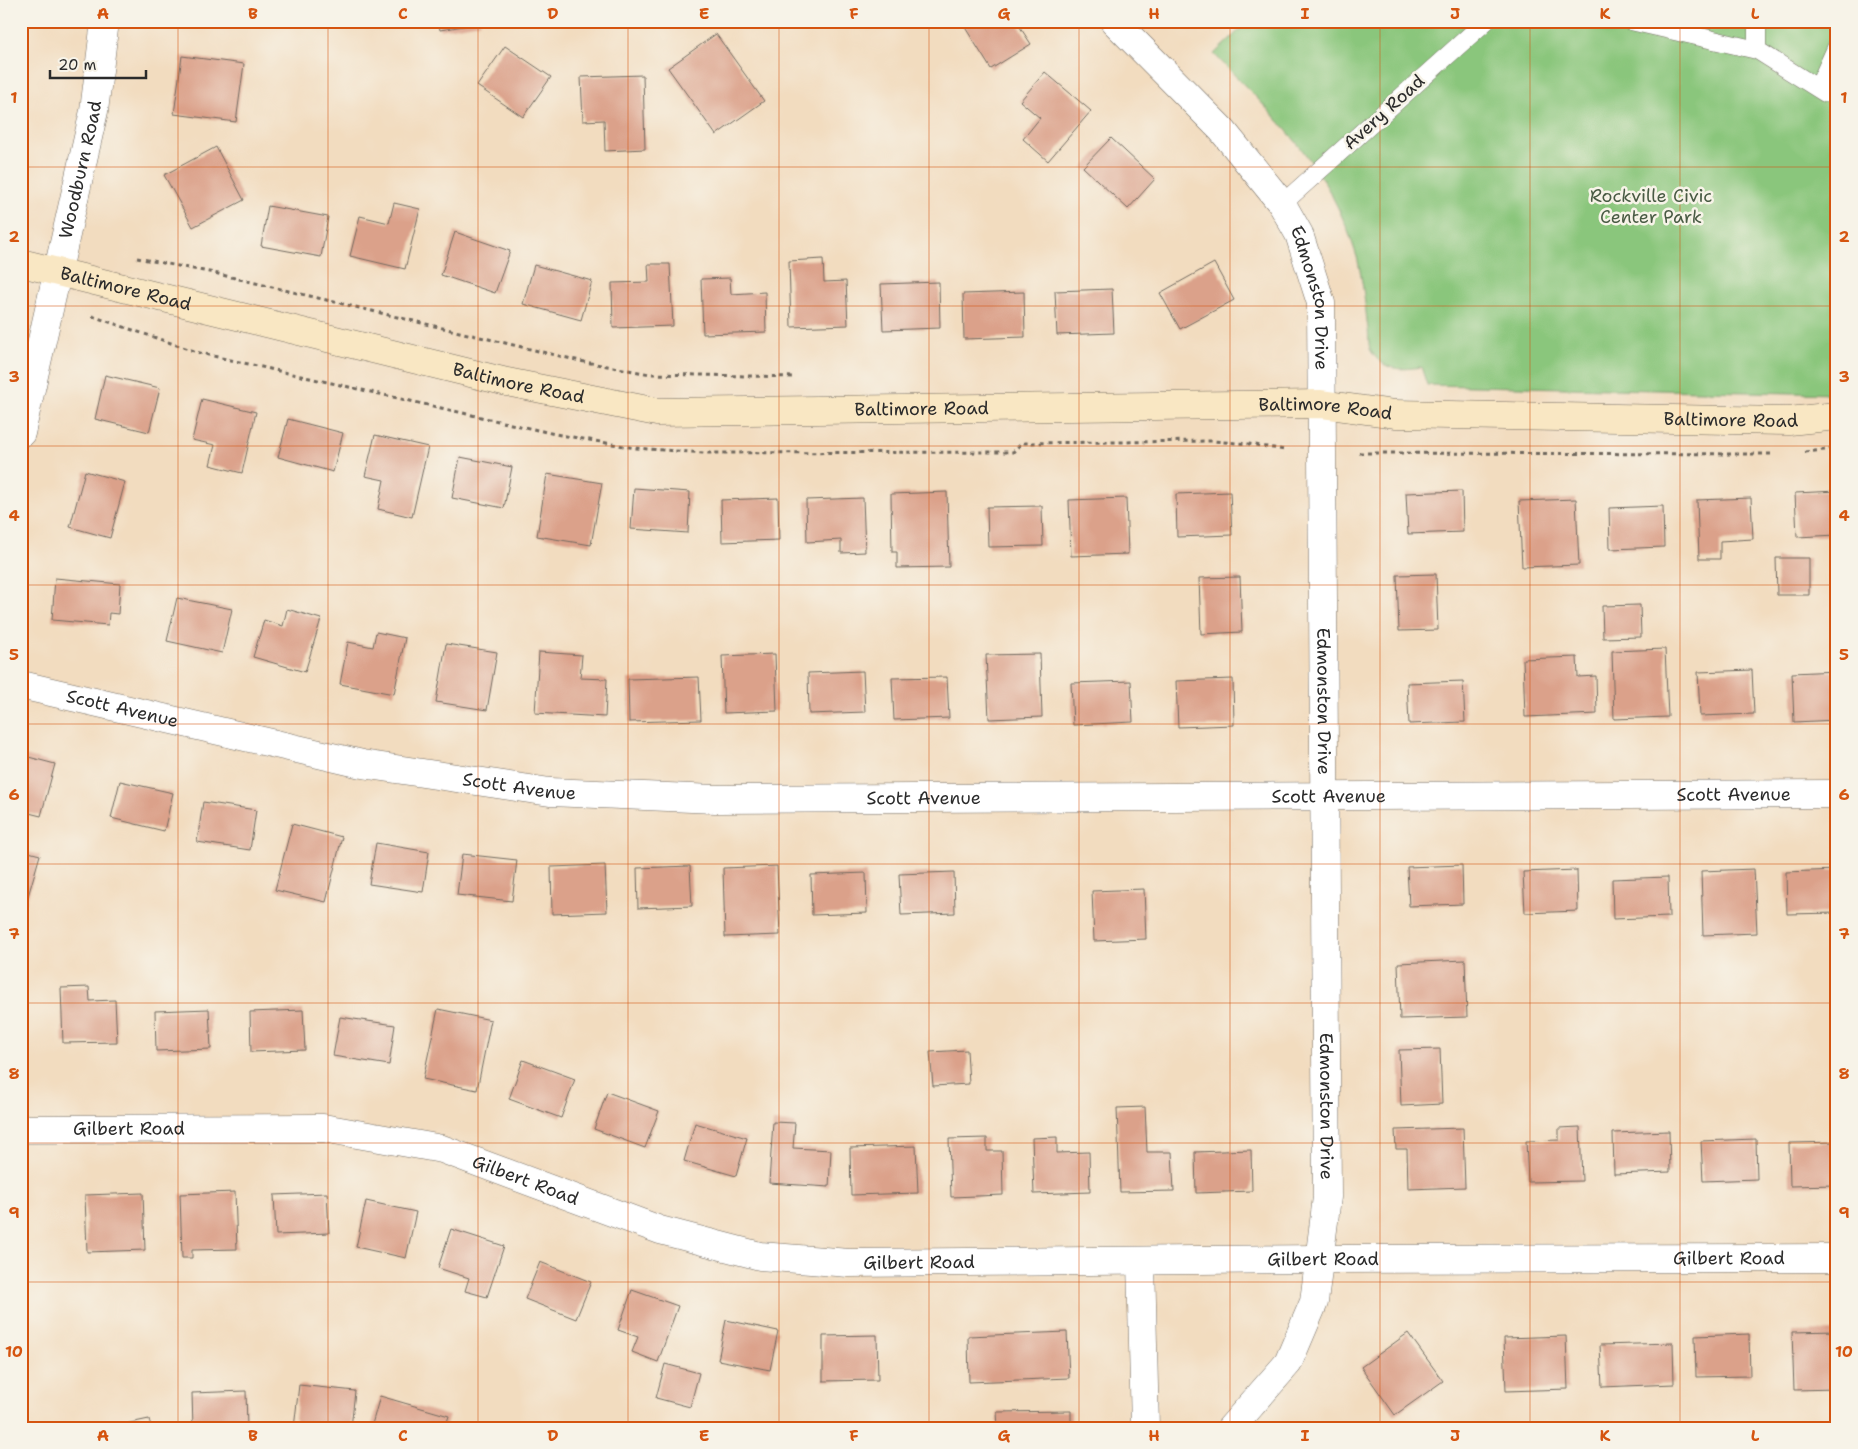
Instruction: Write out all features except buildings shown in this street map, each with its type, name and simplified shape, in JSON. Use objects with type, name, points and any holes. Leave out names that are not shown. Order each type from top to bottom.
[{"type":"street","name":"Woodburn Road","points":[[21,433],[94,111],[105,21]]},
{"type":"street","name":"Edmonston Drive","points":[[1114,21],[1222,130],[1282,204],[1299,234],[1321,303],[1327,1197],[1314,1302],[1288,1363],[1230,1428]]},
{"type":"street","name":"Baltimore Road","points":[[21,263],[100,284],[507,382],[657,412],[1321,404],[1404,414],[1789,421],[1837,416]]},
{"type":"street","name":"Scott Avenue","points":[[21,685],[362,764],[550,792],[715,799],[1837,794]]},
{"type":"street","name":"Gilbert Road","points":[[21,1129],[333,1130],[442,1149],[660,1230],[760,1256],[849,1263],[1319,1259],[1837,1258]]},
{"type":"street","points":[[1141,1261],[1145,1428]]},
{"type":"lane","name":"Avery Road","points":[[1282,204],[1486,21]]},
{"type":"lane","points":[[1631,21],[1757,50],[1825,92],[1837,95]]},
{"type":"lane","points":[[1757,21],[1757,50]]},
{"type":"lane","points":[[1818,88],[1837,46]]},
{"type":"path","points":[[131,256],[214,273],[589,363],[650,374],[796,378]]},
{"type":"path","points":[[1799,452],[1837,449]]},
{"type":"path","points":[[1359,453],[1781,453]]},
{"type":"green space","name":"Rockville Civic Center Park","points":[[1249,21],[1837,21],[1837,394],[1427,385],[1421,367],[1400,369],[1382,363],[1370,349],[1364,293],[1357,257],[1332,196],[1317,170],[1280,123],[1214,54]]}]
